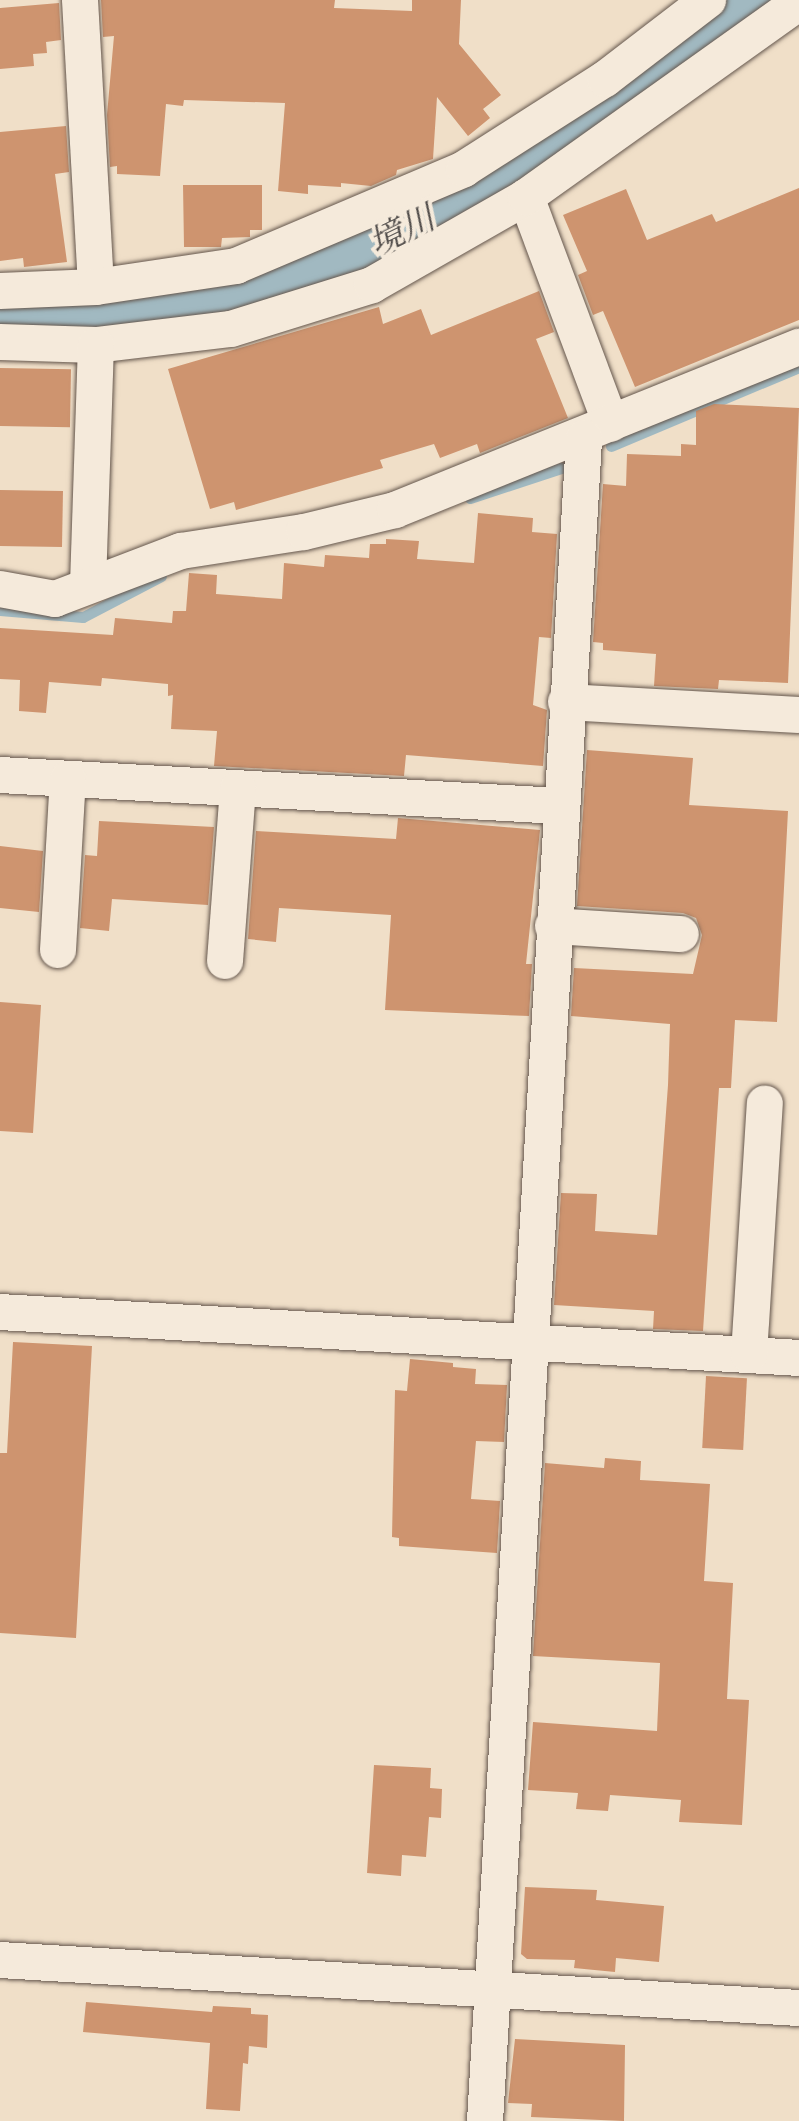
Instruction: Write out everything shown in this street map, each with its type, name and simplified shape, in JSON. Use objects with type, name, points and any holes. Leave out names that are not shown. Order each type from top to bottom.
[{"type":"street","points":[[80,0],[96,287]]},
{"type":"street","points":[[0,291],[96,287],[236,266],[464,169],[605,79],[708,0]]},
{"type":"street","points":[[0,342],[96,345],[231,329],[372,285],[526,197],[799,2]]},
{"type":"street","points":[[485,2121],[566,702],[598,431],[526,197]]},
{"type":"street","points":[[88,585],[96,345]]},
{"type":"street","points":[[0,589],[55,599],[181,551],[304,532],[395,510],[598,431],[799,347]]},
{"type":"street","points":[[566,702],[799,715]]},
{"type":"street","points":[[0,775],[560,806]]},
{"type":"street","points":[[58,950],[68,779]]},
{"type":"street","points":[[225,961],[238,788]]},
{"type":"street","points":[[553,926],[681,934]]},
{"type":"street","points":[[749,1355],[765,1104]]},
{"type":"street","points":[[0,1312],[799,1358]]},
{"type":"street","points":[[0,1960],[799,2008]]},
{"type":"building","points":[[101,0],[335,0],[334,8],[412,11],[412,0],[461,0],[459,44],[501,95],[483,109],[490,118],[468,136],[437,97],[433,159],[397,170],[396,175],[371,186],[341,183],[341,187],[308,185],[308,194],[278,191],[285,103],[184,100],[183,106],[166,104],[160,176],[117,174],[117,166],[110,167],[107,115],[114,36],[103,37]]},
{"type":"building","points":[[59,3],[61,40],[46,42],[47,53],[33,54],[34,66],[0,69],[0,8]]},
{"type":"building","points":[[66,126],[69,172],[55,174],[67,262],[24,267],[23,258],[0,261],[0,132]]},
{"type":"building","points":[[183,185],[262,185],[262,230],[250,230],[250,237],[222,238],[221,247],[184,247]]},
{"type":"building","points":[[799,188],[799,320],[635,387],[603,311],[593,315],[578,275],[587,271],[563,215],[626,189],[647,240],[712,214],[716,222]]},
{"type":"building","points":[[539,291],[554,332],[536,339],[568,418],[480,453],[477,444],[440,458],[434,444],[380,460],[383,468],[236,510],[234,502],[210,509],[168,369],[379,307],[383,324],[421,309],[431,335]]},
{"type":"building","points":[[0,368],[71,369],[70,427],[0,426]]},
{"type":"building","points":[[714,404],[799,408],[788,683],[719,680],[718,689],[654,686],[656,654],[603,650],[603,643],[593,642],[603,484],[626,486],[627,454],[681,456],[681,444],[696,445],[696,411]]},
{"type":"building","points":[[0,490],[63,491],[62,547],[0,546]]},
{"type":"building","points":[[478,513],[533,518],[532,532],[557,534],[551,638],[539,637],[533,705],[547,710],[543,766],[406,755],[404,776],[214,766],[217,731],[171,729],[173,695],[168,696],[168,684],[102,678],[101,686],[49,682],[46,713],[19,711],[20,680],[0,679],[0,628],[113,635],[115,618],[172,623],[173,611],[186,611],[189,573],[217,575],[216,594],[282,599],[284,563],[324,567],[325,555],[369,558],[370,544],[386,544],[386,539],[419,541],[417,559],[474,563]]},
{"type":"building","points":[[587,750],[693,758],[689,805],[788,811],[777,1022],[735,1020],[731,1088],[719,1088],[703,1331],[653,1329],[654,1311],[554,1305],[561,1193],[597,1194],[595,1231],[657,1235],[668,1085],[670,1024],[571,1016],[574,968],[693,974],[702,935],[696,918],[683,913],[577,906]]},
{"type":"building","points":[[398,818],[540,830],[526,964],[532,964],[529,1016],[385,1010],[391,915],[279,908],[276,942],[248,939],[256,831],[396,839]]},
{"type":"building","points":[[99,821],[214,827],[208,905],[112,899],[109,931],[80,928],[85,855],[97,856]]},
{"type":"building","points":[[0,846],[43,851],[39,912],[0,908]]},
{"type":"building","points":[[0,1002],[41,1005],[33,1133],[0,1131]]},
{"type":"building","points":[[13,1342],[92,1346],[76,1638],[0,1633],[0,1453],[7,1453]]},
{"type":"building","points":[[410,1359],[453,1363],[453,1367],[476,1369],[475,1384],[507,1385],[504,1442],[476,1441],[471,1499],[500,1501],[497,1553],[399,1546],[399,1538],[392,1537],[395,1390],[407,1391]]},
{"type":"building","points":[[706,1376],[747,1378],[743,1450],[702,1448]]},
{"type":"building","points":[[605,1458],[641,1461],[640,1480],[710,1484],[704,1581],[733,1583],[727,1699],[749,1700],[742,1825],[679,1822],[681,1800],[610,1795],[608,1811],[576,1809],[578,1793],[528,1790],[533,1722],[657,1731],[660,1663],[533,1656],[545,1463],[604,1468]]},
{"type":"building","points":[[374,1765],[431,1768],[430,1788],[442,1789],[441,1818],[429,1817],[426,1857],[402,1855],[401,1876],[367,1873]]},
{"type":"building","points":[[525,1887],[597,1890],[596,1900],[664,1906],[659,1962],[616,1958],[615,1972],[574,1968],[575,1960],[527,1959],[521,1954]]},
{"type":"building","points":[[86,2002],[212,2012],[213,2006],[251,2008],[251,2014],[268,2015],[267,2048],[249,2046],[248,2064],[243,2063],[240,2111],[206,2109],[210,2043],[83,2032]]},
{"type":"building","points":[[515,2039],[625,2045],[624,2121],[531,2117],[532,2104],[508,2103]]},
{"type":"waterway","name":"境川","points":[[0,318],[70,320],[156,312],[235,298],[343,262],[434,220],[749,0]]},
{"type":"waterway","points":[[611,446],[799,367]]},
{"type":"waterway","points":[[470,498],[561,468]]},
{"type":"waterway","points":[[0,610],[83,617],[161,576]]}]
